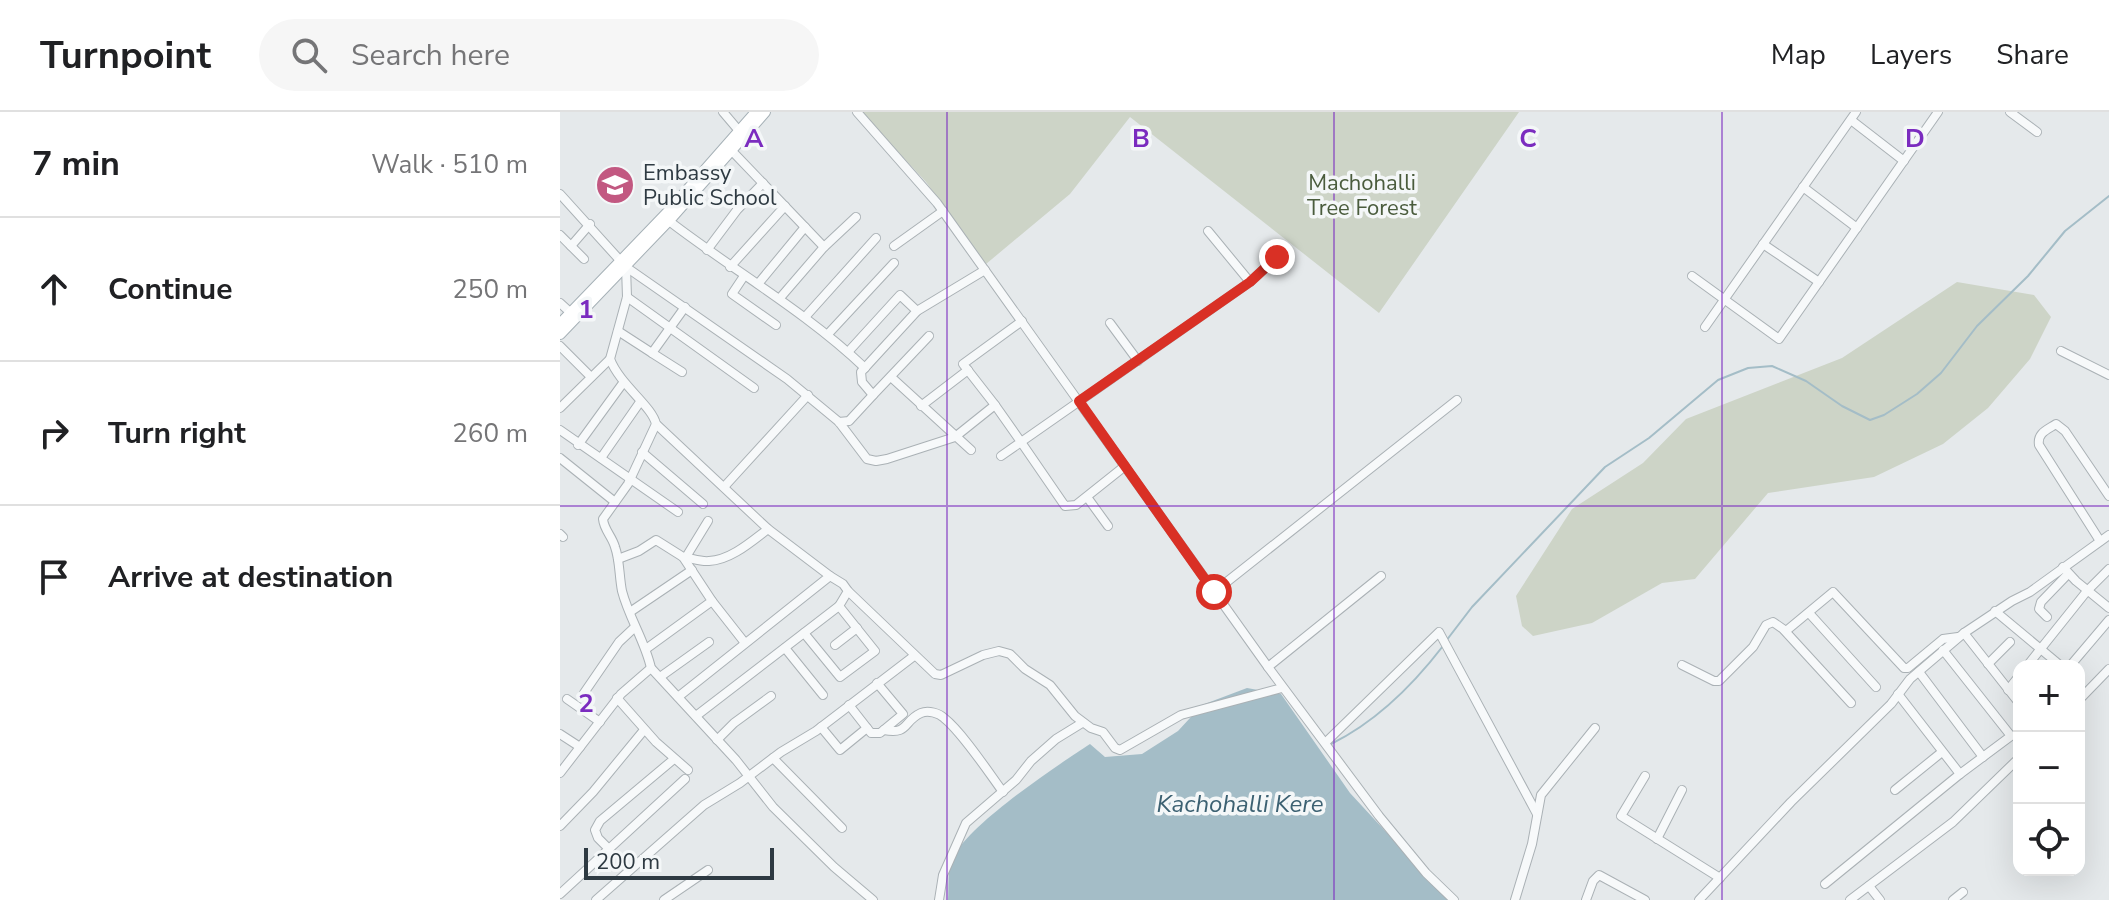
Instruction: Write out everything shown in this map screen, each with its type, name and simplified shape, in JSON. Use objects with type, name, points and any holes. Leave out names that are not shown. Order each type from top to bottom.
[{"type":"main road","points":[[560,334],[756,112]]},
{"type":"main road","points":[[560,324],[669,221],[765,112]]},
{"type":"street","points":[[723,112],[740,132]]},
{"type":"street","points":[[857,112],[943,211],[1282,688],[1379,816],[1426,873],[1454,900]]},
{"type":"street","points":[[1692,276],[1779,339],[1938,112]]},
{"type":"street","points":[[2010,112],[2037,132]]},
{"type":"street","points":[[1705,327],[1854,116],[1904,161]]},
{"type":"street","points":[[732,151],[824,247]]},
{"type":"street","points":[[707,250],[737,210],[763,183]]},
{"type":"street","points":[[1803,187],[1857,228]]},
{"type":"street","points":[[560,194],[623,264],[808,395],[839,422],[867,459],[876,461],[955,437],[995,405]]},
{"type":"street","points":[[730,267],[785,206]]},
{"type":"street","points":[[894,246],[943,211]]},
{"type":"street","points":[[780,298],[824,247],[856,217]]},
{"type":"street","points":[[669,221],[730,267],[806,316],[865,368]]},
{"type":"street","points":[[571,246],[590,224]]},
{"type":"street","points":[[758,284],[805,227]]},
{"type":"street","points":[[1208,231],[1250,282]]},
{"type":"street","points":[[560,235],[584,259]]},
{"type":"street","points":[[806,316],[876,238]]},
{"type":"street","points":[[1763,244],[1819,282]]},
{"type":"street","points":[[1001,456],[1250,282],[1277,257]]},
{"type":"street","points":[[828,334],[894,263]]},
{"type":"street","points":[[560,408],[610,359],[627,297],[623,264]]},
{"type":"street","points":[[873,395],[862,382],[861,372],[917,311],[985,270]]},
{"type":"street","points":[[744,276],[732,294],[776,325]]},
{"type":"street","points":[[848,352],[900,295],[917,311]]},
{"type":"street","points":[[627,297],[754,388]]},
{"type":"street","points":[[560,303],[571,313]]},
{"type":"street","points":[[652,353],[685,307]]},
{"type":"street","points":[[1022,321],[963,364],[1065,506],[1076,505],[1125,466]]},
{"type":"street","points":[[1110,323],[1138,361]]},
{"type":"street","points":[[618,331],[682,372]]},
{"type":"street","points":[[839,422],[849,421],[929,336]]},
{"type":"street","points":[[560,346],[591,377]]},
{"type":"street","points":[[2061,351],[2109,375]]},
{"type":"street","points":[[610,359],[623,383],[650,411],[656,424],[768,529],[843,584],[935,674],[941,675],[983,655],[999,651],[1010,654],[1025,669],[1050,685],[1082,723],[1103,732],[1120,750],[1181,715],[1282,688]]},
{"type":"street","points":[[921,406],[968,370]]},
{"type":"street","points":[[891,377],[971,450]]},
{"type":"street","points":[[578,445],[623,383]]},
{"type":"street","points":[[724,487],[808,395]]},
{"type":"street","points":[[1214,592],[1457,400]]},
{"type":"street","points":[[601,458],[640,402]]},
{"type":"street","points":[[656,424],[631,478],[603,519],[604,528],[615,544],[622,591],[651,668],[788,823],[873,900]]},
{"type":"street","points":[[2100,541],[2039,445],[2041,433],[2056,424],[2065,431],[2109,496]]},
{"type":"street","points":[[560,430],[678,512]]},
{"type":"street","points":[[642,452],[703,504]]},
{"type":"street","points":[[560,458],[615,502]]},
{"type":"street","points":[[1087,497],[1108,526]]},
{"type":"street","points":[[685,557],[708,521]]},
{"type":"street","points":[[618,559],[656,540],[685,557],[709,561],[736,551],[768,529]]},
{"type":"street","points":[[1699,900],[1910,679],[1961,635],[2065,570],[2109,535]]},
{"type":"street","points":[[685,557],[712,601],[745,643]]},
{"type":"street","points":[[2031,660],[2087,591],[2109,569]]},
{"type":"street","points":[[630,612],[692,570]]},
{"type":"street","points":[[2065,570],[2109,608]]},
{"type":"street","points":[[2047,617],[2039,609],[2041,602],[2065,570]]},
{"type":"street","points":[[678,697],[830,576]]},
{"type":"street","points":[[1268,667],[1381,576]]},
{"type":"street","points":[[696,716],[839,606],[848,591]]},
{"type":"street","points":[[1784,630],[1833,592],[1904,668],[1943,639],[1961,635]]},
{"type":"street","points":[[646,649],[712,601]]},
{"type":"street","points":[[804,633],[840,677],[875,651],[839,606]]},
{"type":"street","points":[[1995,611],[2054,660]]},
{"type":"street","points":[[1809,613],[1876,687]]},
{"type":"street","points":[[2075,660],[2109,620]]},
{"type":"street","points":[[1682,665],[1719,681],[1753,647],[1766,625],[1773,622],[1851,703]]},
{"type":"street","points":[[584,693],[619,642],[635,627]]},
{"type":"street","points":[[835,645],[857,628]]},
{"type":"street","points":[[1328,745],[1439,632],[1537,814]]},
{"type":"street","points":[[1961,635],[2013,696]]},
{"type":"street","points":[[660,677],[709,642]]},
{"type":"street","points":[[1988,664],[2010,642]]},
{"type":"street","points":[[785,648],[823,695]]},
{"type":"street","points":[[1825,884],[2011,736],[1943,650]]},
{"type":"street","points":[[596,900],[704,805],[821,727],[914,656]]},
{"type":"street","points":[[561,769],[617,698],[651,668]]},
{"type":"street","points":[[2085,694],[2109,669]]},
{"type":"street","points":[[1919,672],[1983,757]]},
{"type":"street","points":[[849,705],[876,735],[884,730],[903,714],[877,683]]},
{"type":"street","points":[[2008,690],[2013,684]]},
{"type":"street","points":[[1898,694],[1960,774]]},
{"type":"street","points":[[717,740],[734,723],[771,696]]},
{"type":"street","points":[[560,894],[687,775],[617,698]]},
{"type":"street","points":[[567,699],[600,722]]},
{"type":"street","points":[[884,730],[903,730],[918,714],[926,711],[943,716],[1003,792]]},
{"type":"street","points":[[939,900],[943,875],[966,823],[1003,792],[1056,739],[1082,723]]},
{"type":"street","points":[[821,727],[842,752],[867,728]]},
{"type":"street","points":[[1515,900],[1532,844],[1541,795],[1595,728]]},
{"type":"street","points":[[562,821],[593,792],[644,730]]},
{"type":"street","points":[[560,734],[580,747]]},
{"type":"street","points":[[1895,790],[1942,752]]},
{"type":"street","points":[[773,758],[842,828]]},
{"type":"street","points":[[609,849],[595,830],[600,821],[674,759]]},
{"type":"street","points":[[1850,900],[1953,822],[2013,764]]},
{"type":"street","points":[[1645,776],[1621,816],[1720,878]]},
{"type":"street","points":[[1657,839],[1682,790]]},
{"type":"street","points":[[664,900],[708,870]]},
{"type":"street","points":[[1586,900],[1593,881],[1599,875],[1645,900]]},
{"type":"street","points":[[1869,886],[1880,900]]},
{"type":"street","points":[[1953,900],[1963,892]]},
{"type":"green space","name":"Machohalli Tree Forest","points":[[861,112],[1519,112],[1379,313],[1130,117],[1070,194],[986,264],[926,182]]},
{"type":"green space","points":[[1957,282],[2034,295],[2051,317],[2030,359],[1988,408],[1943,444],[1874,477],[1768,493],[1695,579],[1662,583],[1592,623],[1533,636],[1522,626],[1516,596],[1572,509],[1643,463],[1686,419],[1842,358]]},
{"type":"water","name":"Kachohalli Kere","points":[[1247,688],[1281,694],[1350,793],[1449,900],[948,900],[951,862],[963,843],[995,812],[1036,781],[1090,744],[1105,757],[1142,754],[1178,731],[1202,705]]},
{"type":"waterway","points":[[1446,641],[1472,607],[1605,467],[1649,438],[1718,380],[1748,368],[1772,366],[1806,381],[1842,406],[1870,420],[1884,415],[1917,394],[1941,373],[1977,326],[2028,276],[2065,231],[2109,196]]},
{"type":"waterway","points":[[1331,744],[1363,725],[1393,701],[1443,646]]},
{"type":"place","name":"Embassy Public School","points":[[615,185]]},
{"type":"route","points":[[1214,592],[1079,401],[1250,282],[1277,257]]}]
